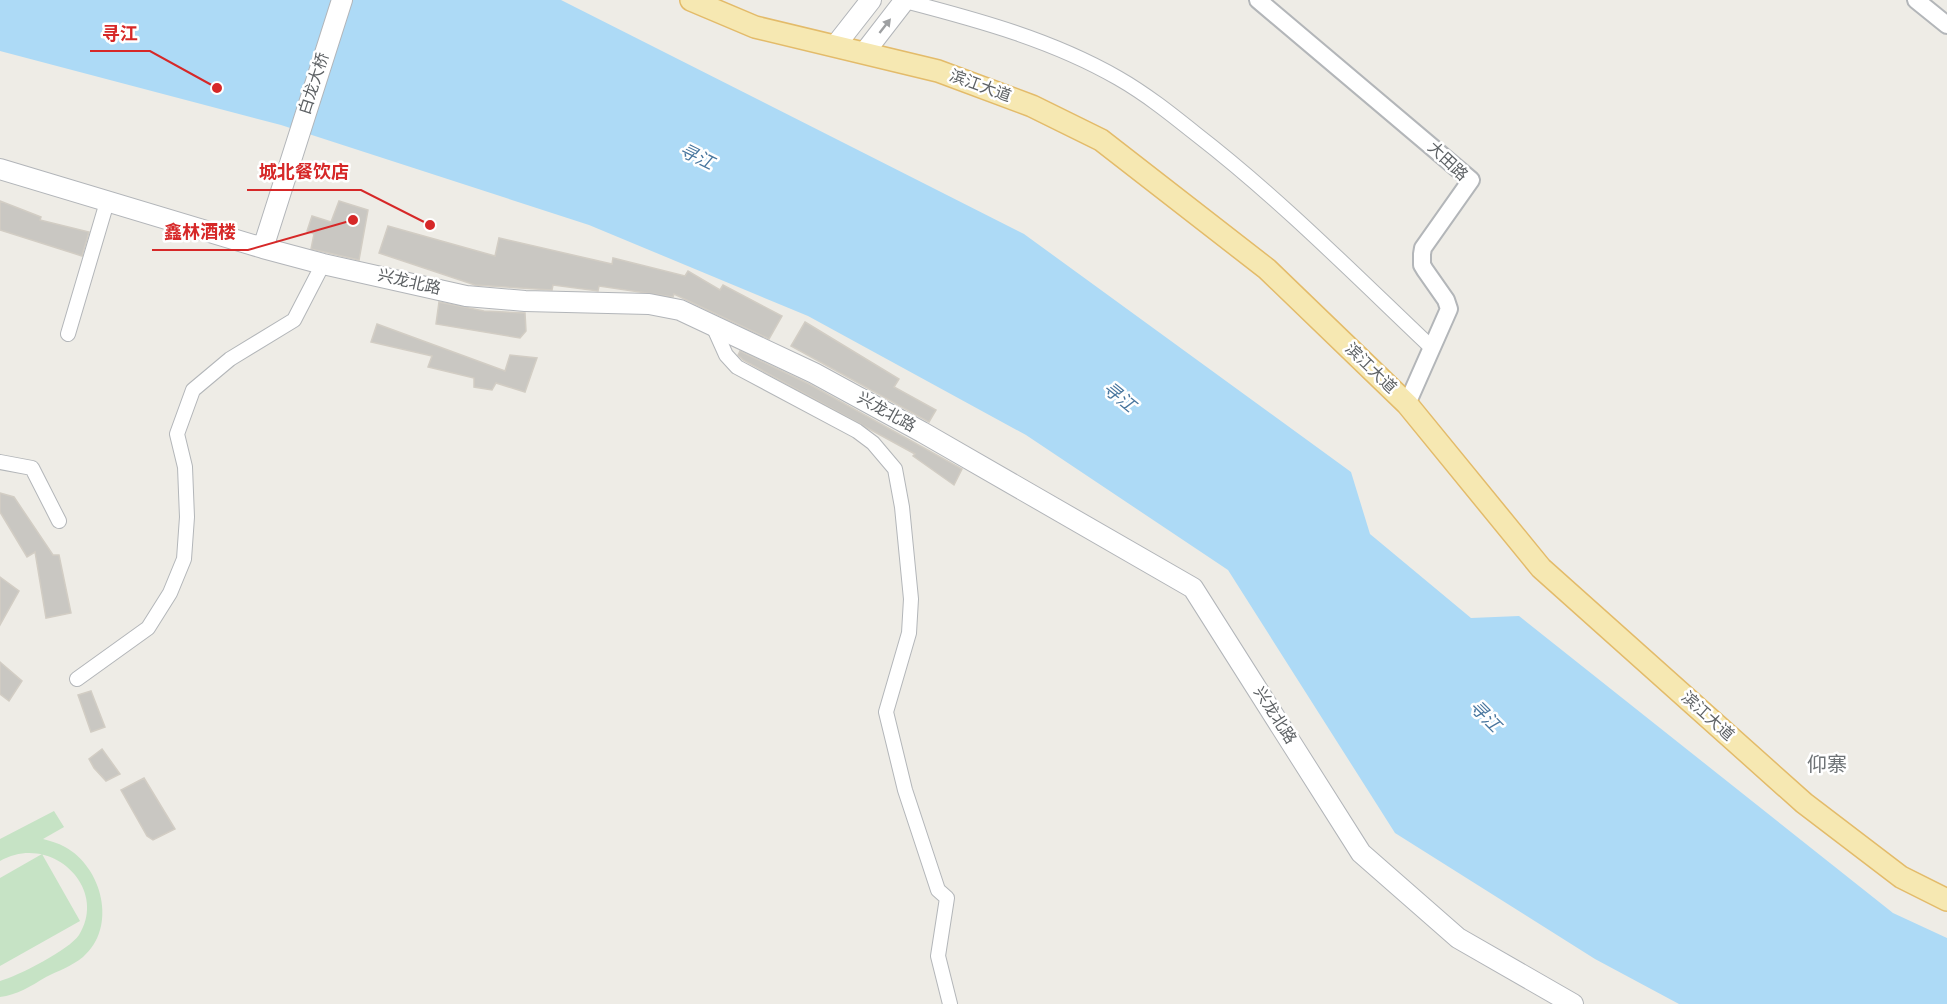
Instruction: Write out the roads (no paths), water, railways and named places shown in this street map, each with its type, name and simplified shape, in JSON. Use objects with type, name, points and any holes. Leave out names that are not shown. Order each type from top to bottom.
[{"type":"main road","name":"白龙大桥","points":[[263,248],[342,0]]},
{"type":"main road","name":"滨江大道","points":[[691,0],[755,27],[949,75],[1032,106],[1101,140],[1267,269],[1407,404],[1541,568],[1804,803],[1901,877],[1947,900]]},
{"type":"main road","points":[[835,46],[871,0]]},
{"type":"main road","points":[[864,53],[905,0]]},
{"type":"main road","name":"兴龙北路","points":[[0,170],[263,248],[466,296],[525,301],[650,304],[680,310],[814,374],[1193,588],[1362,853],[1458,938],[1573,1004]]},
{"type":"street","points":[[905,0],[992,24],[1037,40],[1118,78],[1155,102],[1270,194],[1432,348]]},
{"type":"street","points":[[1916,0],[1947,25]]},
{"type":"street","name":"大田路","points":[[1267,3],[1471,180],[1423,248],[1422,265],[1446,300],[1449,309],[1407,404]]},
{"type":"street","points":[[68,334],[107,202]]},
{"type":"street","points":[[76,679],[148,628],[170,593],[184,559],[187,517],[185,467],[177,434],[193,390],[230,359],[294,320],[323,264]]},
{"type":"street","points":[[713,326],[726,355],[737,367],[858,430],[873,442],[895,469],[902,507],[911,599],[909,633],[886,712],[905,789],[938,890],[947,898],[938,957],[950,1004]]},
{"type":"street","points":[[0,462],[32,468],[59,521]]},
{"type":"water","points":[[0,0],[561,0],[1024,234],[1351,472],[1370,534],[1471,618],[1519,616],[1893,913],[1947,938],[1947,1004],[1679,1004],[1595,959],[1395,833],[1228,570],[1026,435],[808,316],[589,225],[281,125],[0,51]]},
{"type":"place","name":"寻江","points":[[217,88]]},
{"type":"place","name":"鑫林酒楼","points":[[353,220]]},
{"type":"place","name":"城北餐饮店","points":[[430,225]]},
{"type":"district","name":"仰寨","points":[[1827,766]]}]
